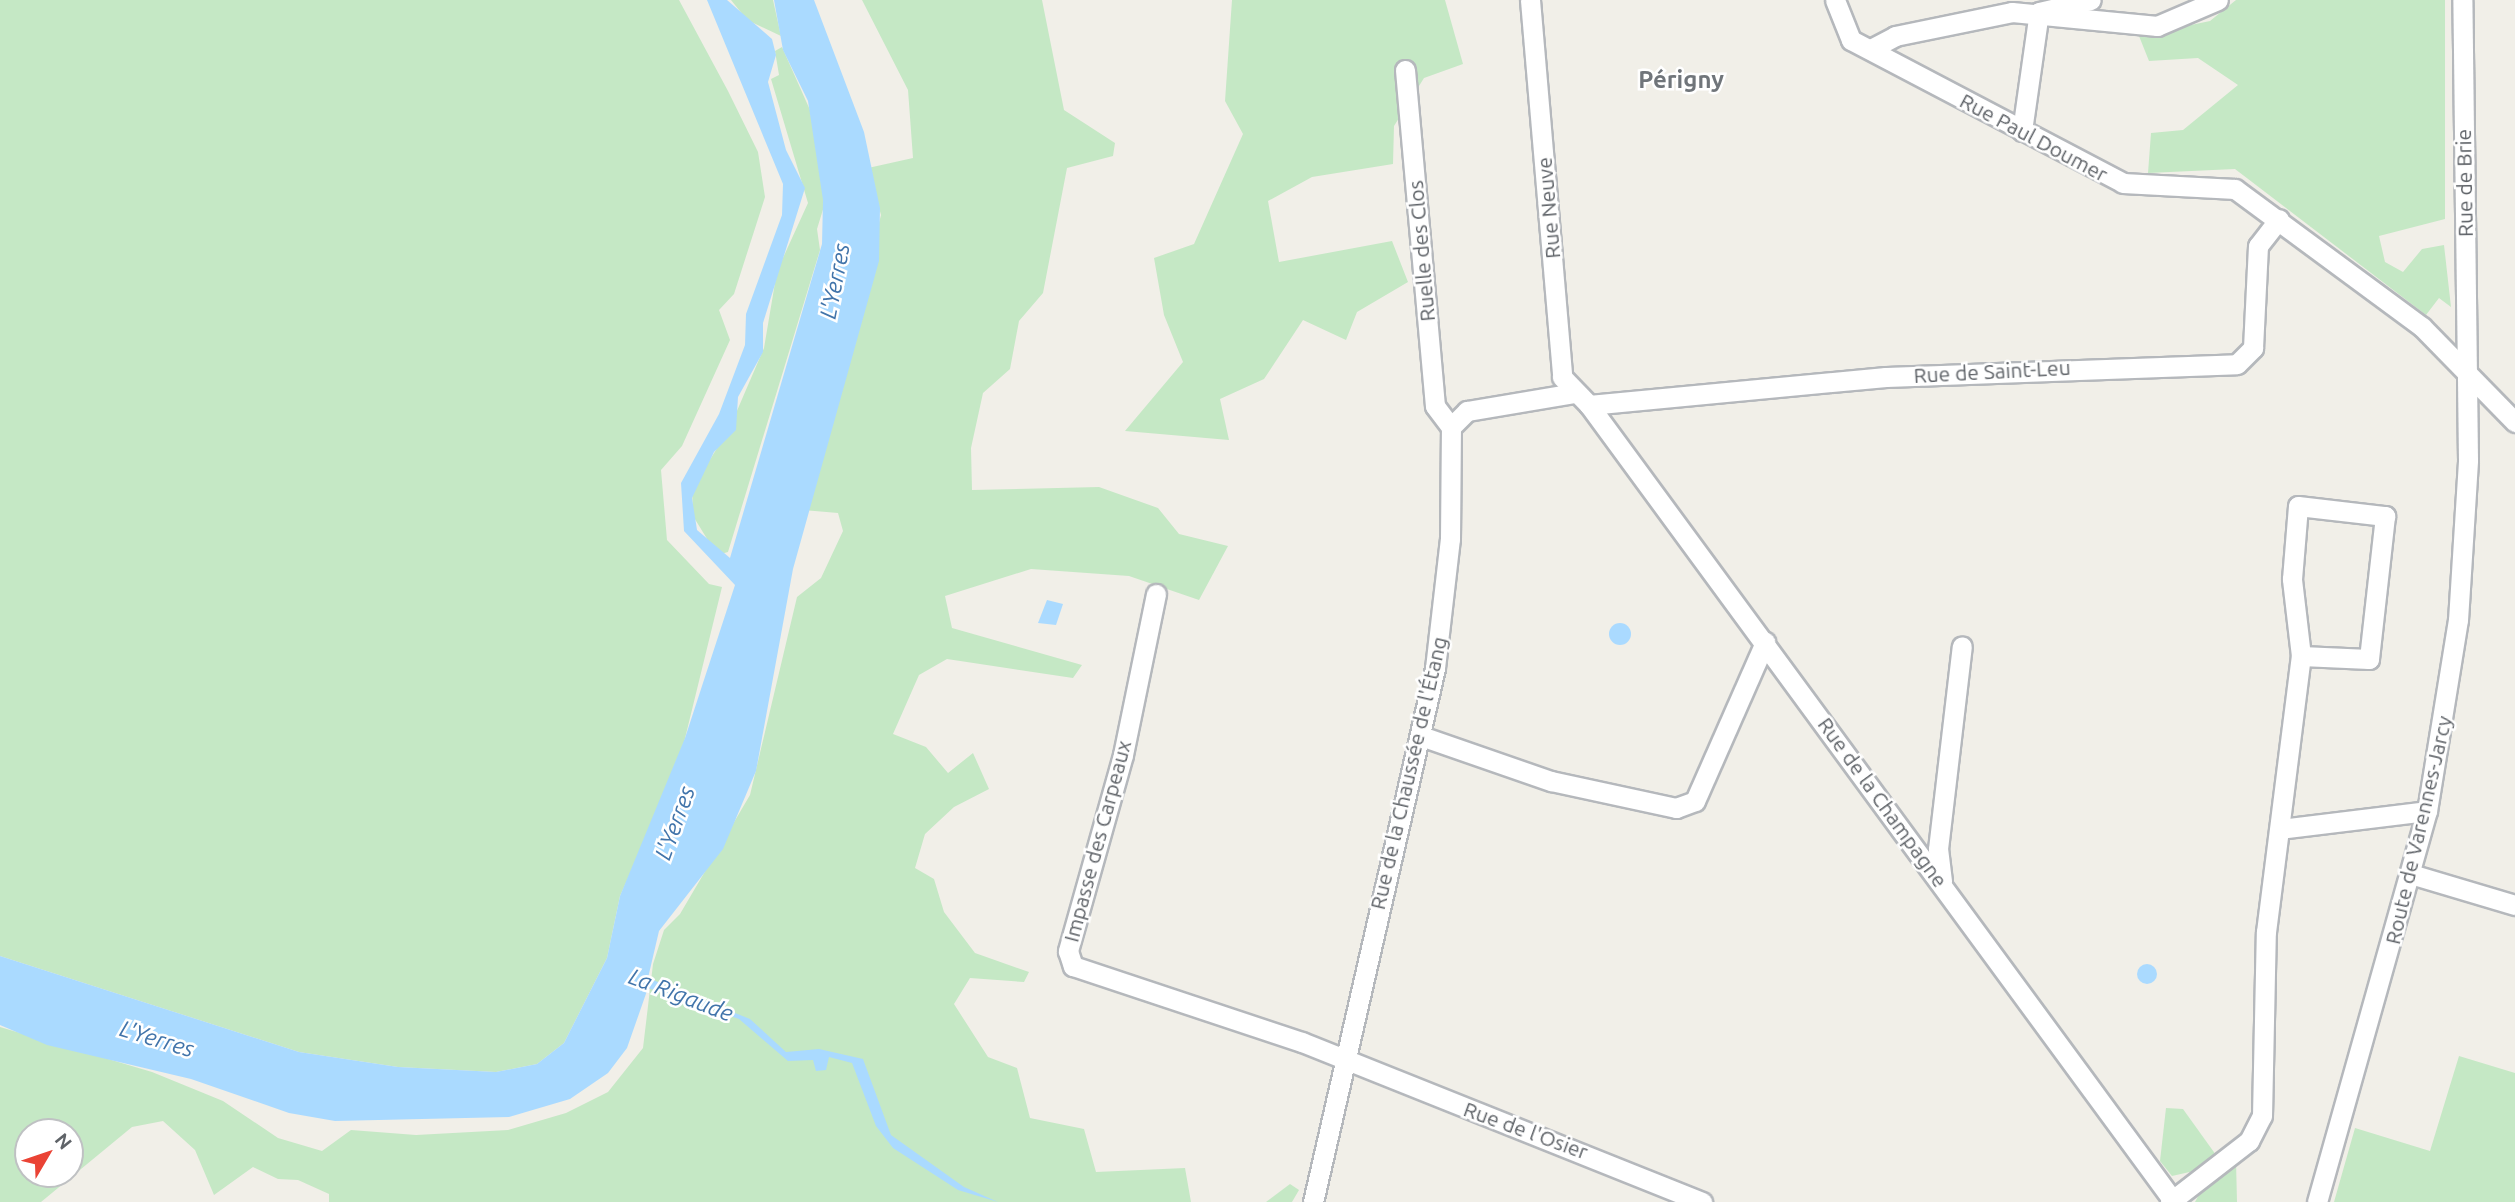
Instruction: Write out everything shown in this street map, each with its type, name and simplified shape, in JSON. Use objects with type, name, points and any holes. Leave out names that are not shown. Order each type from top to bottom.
[{"type":"street","name":"Rue Neuve","points":[[1530,0],[1562,377],[1582,399]]},
{"type":"street","name":"Rue Paul Doumer","points":[[1835,0],[1851,40],[2123,183],[2235,189],[2279,219],[2465,366],[2515,422]]},
{"type":"street","points":[[2038,17],[2091,0]]},
{"type":"street","points":[[1871,49],[1895,36],[2012,12],[2038,17],[2157,26],[2218,0]]},
{"type":"street","name":"Rue de Brie","points":[[2462,0],[2465,366]]},
{"type":"street","points":[[2022,131],[2038,17]]},
{"type":"street","name":"Ruelle des Clos","points":[[1405,70],[1435,406],[1451,427]]},
{"type":"street","name":"Rue de Saint-Leu","points":[[1582,399],[1899,376],[2236,364],[2253,348],[2258,246],[2279,219]]},
{"type":"street","name":"Route de Varennes-Jarcy","points":[[2317,1202],[2427,811],[2458,620],[2467,500],[2465,366]]},
{"type":"street","points":[[1451,427],[1467,411],[1582,399]]},
{"type":"street","name":"Rue de la Champagne","points":[[1582,399],[1942,882],[2172,1201]]},
{"type":"street","name":"Rue de la Chaussée de l'Étang","points":[[1313,1202],[1348,1065],[1376,910],[1421,736],[1446,598],[1451,427]]},
{"type":"street","points":[[2172,1201],[2249,1141],[2263,1116],[2266,932],[2301,656],[2292,579],[2298,506],[2385,516],[2369,659],[2301,656]]},
{"type":"street","name":"Impasse des Carpeaux","points":[[1156,594],[1117,779],[1068,951],[1073,966],[1302,1042],[1348,1065]]},
{"type":"street","points":[[1421,736],[1551,781],[1676,808],[1695,801],[1765,642]]},
{"type":"street","points":[[1942,882],[1938,849],[1962,646]]},
{"type":"street","points":[[2280,829],[2427,811]]},
{"type":"street","points":[[2411,874],[2515,905]]},
{"type":"street","name":"Rue de l'Osier","points":[[1348,1065],[1574,1147],[1702,1202]]},
{"type":"green space","points":[[0,0],[679,0],[728,91],[758,152],[765,197],[734,294],[719,310],[730,340],[682,446],[661,470],[667,540],[709,584],[722,587],[678,767],[620,896],[607,958],[564,1043],[537,1064],[496,1072],[398,1067],[299,1052],[0,956]]},
{"type":"green space","points":[[731,0],[773,0],[781,36],[747,20]]},
{"type":"green space","points":[[862,0],[1042,0],[1064,110],[1115,143],[1113,156],[1067,168],[1043,293],[1019,321],[1010,369],[983,393],[971,448],[972,490],[1099,487],[1158,508],[1179,534],[1228,546],[1199,600],[1129,576],[1031,569],[945,596],[952,628],[1082,665],[1073,678],[947,659],[919,675],[893,734],[926,747],[948,773],[973,753],[989,789],[954,807],[925,834],[915,868],[934,879],[944,912],[975,953],[1029,972],[1024,982],[970,978],[954,1004],[988,1057],[1017,1068],[1030,1118],[1084,1129],[1096,1172],[1185,1168],[1191,1202],[329,1202],[329,1194],[298,1180],[278,1179],[253,1167],[214,1195],[195,1150],[163,1121],[132,1127],[84,1167],[84,1118],[14,1118],[14,1188],[58,1188],[41,1202],[0,1202],[0,1027],[152,1072],[223,1101],[278,1138],[322,1151],[351,1130],[416,1135],[508,1130],[566,1113],[608,1092],[643,1048],[653,964],[664,930],[680,914],[750,795],[797,597],[821,578],[843,531],[838,513],[803,510],[845,329],[868,299],[865,278],[881,215],[868,168],[913,158],[908,90]]},
{"type":"green space","points":[[1232,0],[1445,0],[1463,64],[1424,78],[1394,126],[1393,164],[1312,177],[1268,201],[1279,262],[1392,241],[1408,282],[1357,312],[1346,340],[1303,320],[1264,379],[1220,399],[1229,440],[1125,431],[1183,362],[1164,315],[1154,258],[1194,244],[1243,134],[1225,101]]},
{"type":"green space","points":[[2236,0],[2445,0],[2445,219],[2379,236],[2385,262],[2403,272],[2422,249],[2444,245],[2451,307],[2439,298],[2426,315],[2235,169],[2148,173],[2151,133],[2183,130],[2238,85],[2198,58],[2149,61],[2139,36],[2210,21]]},
{"type":"green space","points":[[782,47],[810,110],[825,203],[817,229],[820,250],[728,552],[717,555],[693,516],[692,489],[730,427],[764,348],[777,271],[808,203],[771,79],[779,75],[775,51]]},
{"type":"green space","points":[[2459,1056],[2515,1073],[2515,1202],[2334,1202],[2355,1128],[2430,1151]]},
{"type":"green space","points":[[2166,1108],[2183,1109],[2216,1155],[2194,1171],[2172,1176],[2160,1161]]},
{"type":"green space","points":[[2236,1161],[2237,1202],[2195,1202],[2203,1187]]},
{"type":"green space","points":[[1290,1184],[1299,1190],[1292,1202],[1266,1202]]},
{"type":"water","points":[[707,0],[727,0],[772,39],[776,55],[768,82],[786,150],[805,188],[763,323],[763,352],[738,397],[736,430],[714,452],[692,498],[697,530],[730,558],[822,244],[823,200],[808,101],[783,50],[774,0],[814,0],[864,132],[880,208],[879,261],[793,569],[756,771],[723,849],[659,931],[648,978],[750,1019],[786,1052],[819,1049],[863,1059],[891,1135],[964,1187],[998,1202],[958,1190],[893,1148],[876,1126],[852,1063],[829,1057],[826,1070],[816,1071],[813,1060],[788,1061],[739,1019],[648,988],[627,1048],[608,1073],[570,1099],[509,1117],[335,1121],[289,1113],[191,1079],[47,1045],[0,1025],[0,956],[299,1052],[398,1067],[496,1072],[537,1064],[564,1043],[607,958],[620,896],[685,738],[735,585],[684,531],[681,483],[719,414],[745,345],[746,314],[782,215],[783,184]]},
{"type":"water","points":[[1047,600],[1063,604],[1056,625],[1038,623]]},
{"type":"water","points":[[1620,623],[1628,626],[1631,634],[1628,642],[1620,645],[1612,642],[1609,634],[1612,626]]},
{"type":"water","points":[[2147,964],[2154,967],[2157,974],[2154,981],[2147,984],[2140,981],[2137,974],[2140,967]]},
{"type":"district","name":"Périgny","points":[[1681,80]]},
{"type":"water label","name":"L'Yerres","points":[[835,281]]},
{"type":"water label","name":"L'Yerres","points":[[675,823]]},
{"type":"water label","name":"La Rigaude","points":[[681,995]]},
{"type":"water label","name":"L'Yerres","points":[[157,1039]]}]
